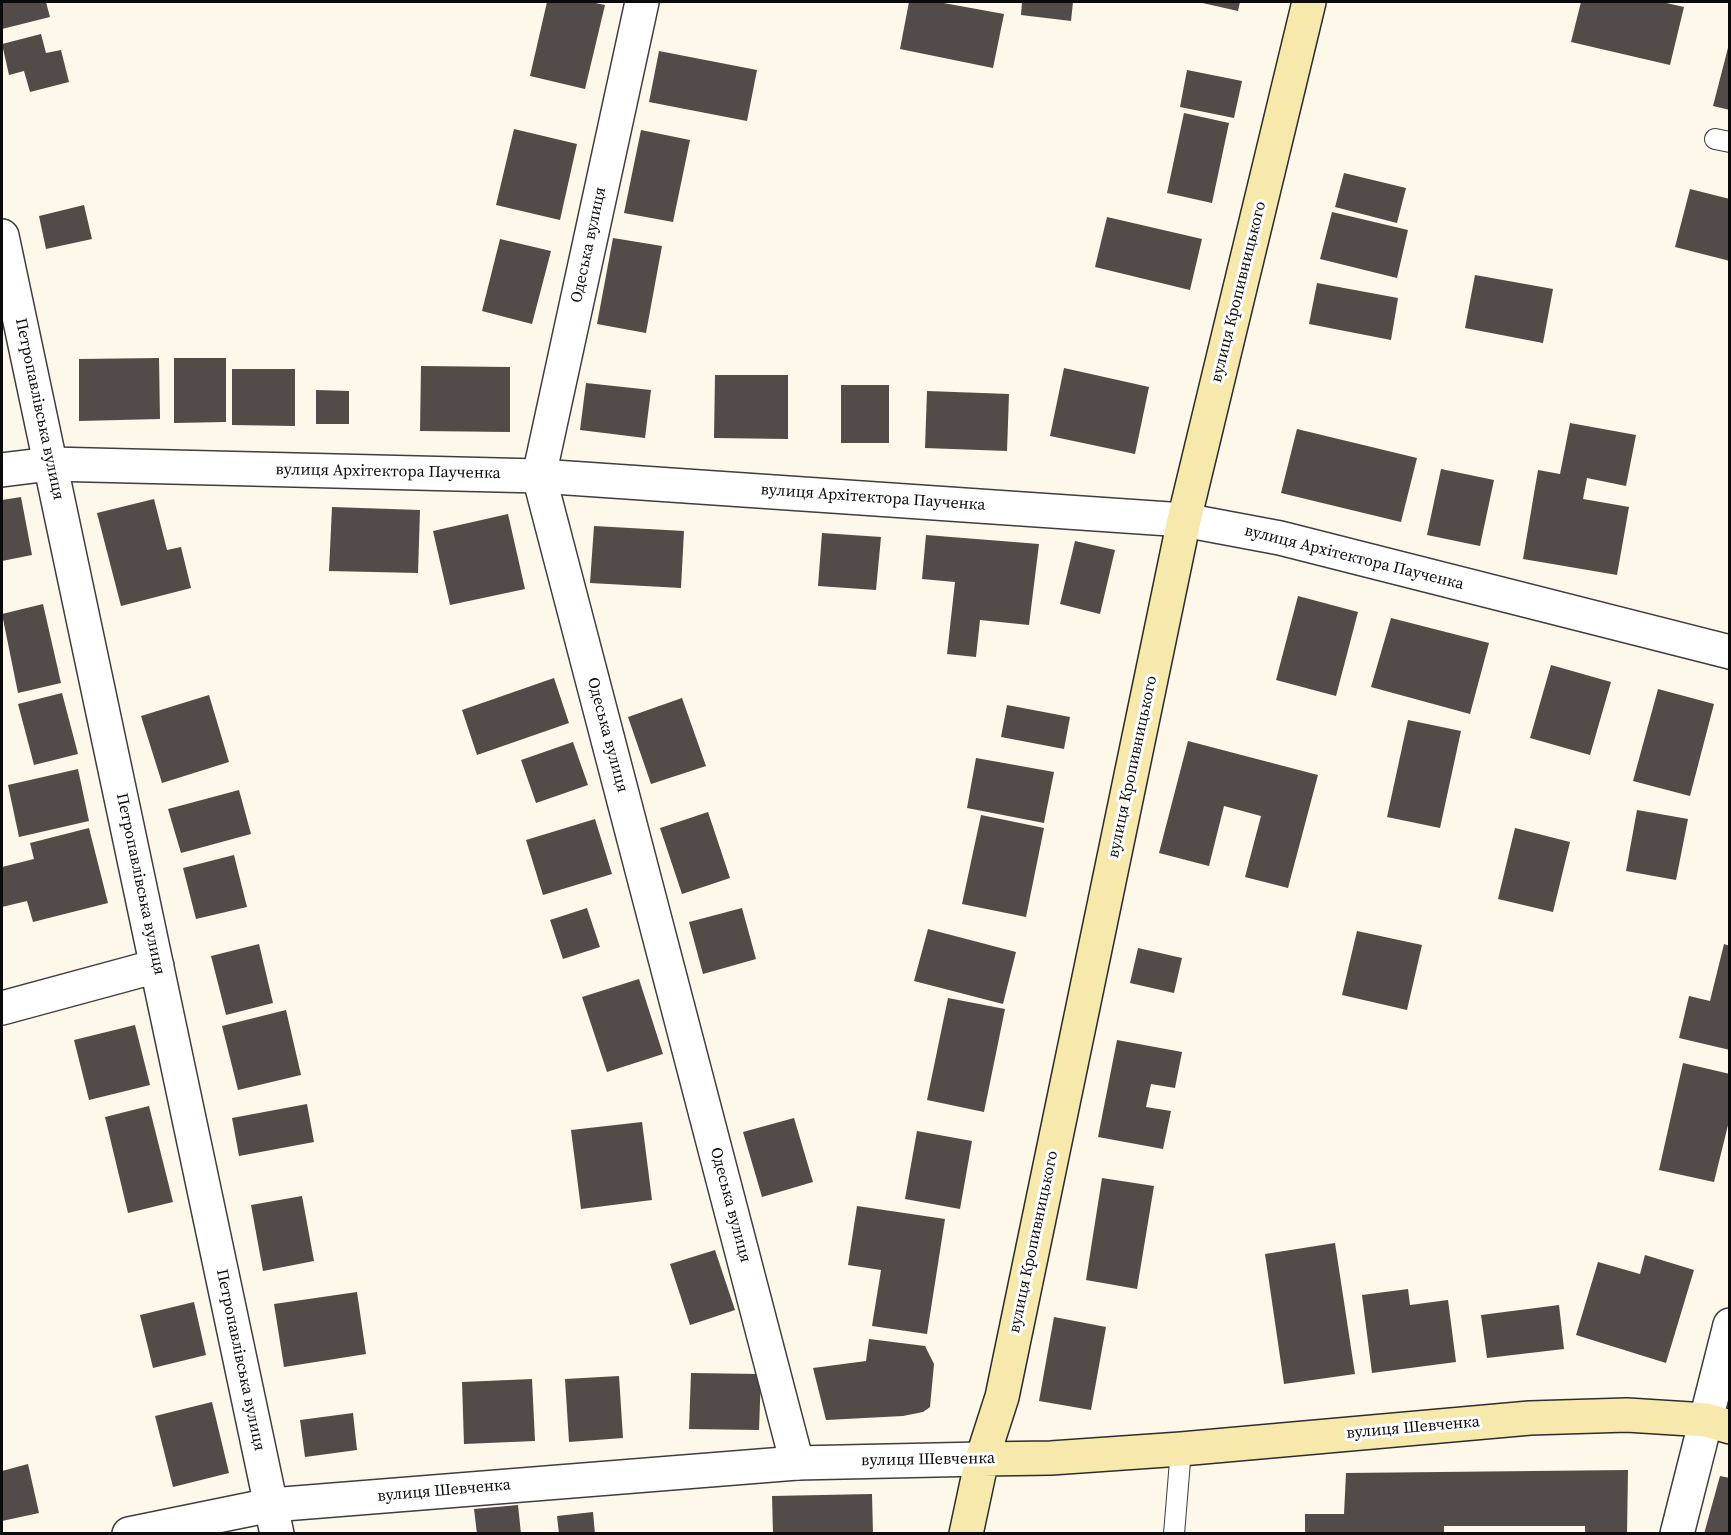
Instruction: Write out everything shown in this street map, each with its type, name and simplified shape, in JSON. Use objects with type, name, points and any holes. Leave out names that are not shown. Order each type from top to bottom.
[{"type":"main road","name":"вулиця Кропивницького","points":[[966,1533],[982,1459],[1002,1397],[1184,520],[1309,2]]},
{"type":"main road","name":"вулиця Шевченка","points":[[982,1459],[1051,1458],[1181,1449],[1530,1418],[1627,1415],[1718,1424]]},
{"type":"street","name":"Одеська вулиця","points":[[642,2],[539,476],[797,1463]]},
{"type":"street","name":"Петропавлівська вулиця","points":[[2,236],[274,1519]]},
{"type":"street","name":"вулиця Архітектора Паученка","points":[[2,471],[50,464],[539,476],[1184,520],[1280,538],[1730,652]]},
{"type":"street","points":[[2,1008],[157,966]]},
{"type":"street","points":[[1677,1533],[1718,1424],[1730,1325]]},
{"type":"street","name":"вулиця Шевченка","points":[[129,1533],[797,1463],[982,1459]]},
{"type":"lane","points":[[1174,1533],[1181,1449]]},
{"type":"building","points":[[2,2],[46,2],[50,17],[2,29]]},
{"type":"building","points":[[547,2],[591,2],[605,5],[585,89],[530,76]]},
{"type":"building","points":[[909,2],[938,2],[1004,14],[993,68],[900,49]]},
{"type":"building","points":[[1022,2],[1073,2],[1071,21],[1021,15]]},
{"type":"building","points":[[1198,2],[1240,2],[1238,11]]},
{"type":"building","points":[[1581,2],[1662,2],[1684,7],[1670,65],[1571,42]]},
{"type":"building","points":[[41,34],[46,53],[61,50],[69,82],[30,92],[24,71],[9,75],[2,44]]},
{"type":"building","points":[[1730,40],[1730,110],[1713,106]]},
{"type":"building","points":[[659,51],[757,70],[747,121],[649,102]]},
{"type":"building","points":[[1187,70],[1242,81],[1234,118],[1180,107]]},
{"type":"building","points":[[1184,113],[1229,123],[1212,203],[1167,193]]},
{"type":"building","points":[[514,129],[577,144],[560,220],[496,205]]},
{"type":"building","points":[[641,130],[690,140],[673,222],[624,213]]},
{"type":"building","points":[[1344,173],[1406,188],[1397,223],[1335,207]]},
{"type":"building","points":[[1690,189],[1730,199],[1730,261],[1675,247]]},
{"type":"building","points":[[84,205],[92,239],[46,249],[39,216]]},
{"type":"building","points":[[1332,212],[1408,230],[1397,278],[1320,259]]},
{"type":"building","points":[[1107,217],[1202,239],[1190,290],[1095,267]]},
{"type":"building","points":[[613,238],[662,246],[646,333],[597,324]]},
{"type":"building","points":[[500,239],[551,251],[532,324],[482,311]]},
{"type":"building","points":[[1475,275],[1553,289],[1543,343],[1465,328]]},
{"type":"building","points":[[1317,283],[1398,298],[1391,340],[1309,324]]},
{"type":"building","points":[[159,358],[160,419],[79,421],[79,359]]},
{"type":"building","points":[[174,358],[226,358],[226,422],[174,423]]},
{"type":"building","points":[[421,366],[510,367],[510,432],[420,431]]},
{"type":"building","points":[[1064,368],[1149,387],[1135,454],[1050,436]]},
{"type":"building","points":[[232,369],[295,369],[295,426],[232,425]]},
{"type":"building","points":[[715,375],[788,375],[788,439],[714,438]]},
{"type":"building","points":[[586,383],[651,390],[645,438],[580,430]]},
{"type":"building","points":[[841,385],[889,385],[889,443],[841,443]]},
{"type":"building","points":[[316,390],[349,391],[349,424],[316,424]]},
{"type":"building","points":[[927,391],[1009,394],[1007,451],[925,448]]},
{"type":"building","points":[[1570,423],[1636,435],[1626,486],[1587,478],[1583,499],[1629,507],[1617,575],[1523,559],[1538,470],[1560,474]]},
{"type":"building","points":[[1297,429],[1417,458],[1401,522],[1281,493]]},
{"type":"building","points":[[1441,469],[1494,480],[1480,546],[1427,535]]},
{"type":"building","points":[[21,497],[32,555],[2,561],[2,500]]},
{"type":"building","points":[[154,499],[167,550],[181,547],[191,588],[121,606],[97,513]]},
{"type":"building","points":[[332,507],[420,510],[418,573],[329,571]]},
{"type":"building","points":[[508,514],[525,589],[450,605],[433,531]]},
{"type":"building","points":[[594,526],[684,531],[681,588],[590,583]]},
{"type":"building","points":[[822,533],[881,537],[876,590],[818,586]]},
{"type":"building","points":[[926,535],[1039,544],[1029,625],[980,620],[976,657],[947,654],[955,582],[922,579]]},
{"type":"building","points":[[1075,541],[1115,550],[1100,614],[1060,604]]},
{"type":"building","points":[[1298,596],[1358,612],[1336,696],[1276,680]]},
{"type":"building","points":[[43,604],[61,683],[18,693],[2,614]]},
{"type":"building","points":[[1391,618],[1489,643],[1470,714],[1371,687]]},
{"type":"building","points":[[1551,665],[1611,682],[1590,755],[1530,738]]},
{"type":"building","points":[[554,678],[569,723],[477,755],[462,710]]},
{"type":"building","points":[[1658,689],[1714,704],[1690,796],[1633,781]]},
{"type":"building","points":[[62,693],[78,754],[34,765],[18,704]]},
{"type":"building","points":[[209,695],[229,762],[162,783],[141,716]]},
{"type":"building","points":[[682,698],[706,766],[651,784],[628,717]]},
{"type":"building","points":[[1007,705],[1070,717],[1064,749],[1001,737]]},
{"type":"building","points":[[1408,720],[1461,731],[1440,828],[1387,817]]},
{"type":"building","points":[[1188,741],[1318,775],[1288,888],[1245,877],[1261,816],[1224,806],[1209,866],[1159,853]]},
{"type":"building","points":[[573,742],[588,785],[536,803],[521,760]]},
{"type":"building","points":[[976,758],[1054,772],[1044,823],[967,808]]},
{"type":"building","points":[[78,769],[89,821],[19,837],[8,785]]},
{"type":"building","points":[[239,790],[251,834],[181,853],[168,809]]},
{"type":"building","points":[[1637,810],[1688,819],[1676,880],[1626,871]]},
{"type":"building","points":[[708,812],[730,878],[682,894],[660,828]]},
{"type":"building","points":[[981,815],[1044,828],[1026,917],[962,904]]},
{"type":"building","points":[[595,819],[612,874],[543,895],[526,840]]},
{"type":"building","points":[[89,828],[108,903],[33,922],[27,901],[2,907],[2,867],[34,859],[30,843]]},
{"type":"building","points":[[1515,828],[1570,842],[1553,912],[1498,899]]},
{"type":"building","points":[[234,855],[247,907],[196,919],[183,868]]},
{"type":"building","points":[[587,908],[600,947],[563,959],[550,920]]},
{"type":"building","points":[[742,908],[756,959],[703,974],[689,922]]},
{"type":"building","points":[[928,929],[1016,952],[1003,1004],[914,981]]},
{"type":"building","points":[[1357,931],[1422,945],[1407,1010],[1342,995]]},
{"type":"building","points":[[259,944],[273,1003],[226,1015],[211,956]]},
{"type":"building","points":[[1724,944],[1730,946],[1730,1050],[1679,1038],[1689,996],[1710,1001]]},
{"type":"building","points":[[1138,948],[1182,958],[1174,993],[1130,983]]},
{"type":"building","points":[[639,979],[663,1054],[607,1072],[582,997]]},
{"type":"building","points":[[948,998],[1005,1009],[984,1112],[927,1100]]},
{"type":"building","points":[[286,1010],[301,1075],[238,1090],[222,1026]]},
{"type":"building","points":[[135,1025],[150,1085],[89,1100],[74,1040]]},
{"type":"building","points":[[1117,1040],[1182,1052],[1175,1088],[1151,1084],[1146,1107],[1171,1111],[1163,1149],[1098,1137]]},
{"type":"building","points":[[1683,1063],[1730,1074],[1730,1117],[1714,1182],[1659,1170]]},
{"type":"building","points":[[307,1104],[314,1142],[239,1156],[232,1118]]},
{"type":"building","points":[[149,1106],[173,1202],[128,1213],[105,1117]]},
{"type":"building","points":[[794,1118],[813,1182],[762,1197],[743,1132]]},
{"type":"building","points":[[642,1122],[652,1200],[581,1209],[571,1130]]},
{"type":"building","points":[[917,1131],[972,1141],[960,1209],[905,1199]]},
{"type":"building","points":[[1102,1178],[1154,1186],[1137,1289],[1086,1280]]},
{"type":"building","points":[[302,1196],[314,1261],[263,1271],[251,1205]]},
{"type":"building","points":[[857,1206],[945,1219],[927,1334],[872,1326],[881,1270],[848,1265]]},
{"type":"building","points":[[1335,1243],[1355,1374],[1284,1384],[1265,1254]]},
{"type":"building","points":[[715,1250],[735,1310],[690,1325],[670,1264]]},
{"type":"building","points":[[1645,1255],[1694,1270],[1666,1363],[1576,1335],[1598,1262],[1640,1274]]},
{"type":"building","points":[[1408,1289],[1410,1305],[1448,1300],[1456,1362],[1372,1373],[1362,1295]]},
{"type":"building","points":[[357,1292],[366,1354],[284,1367],[274,1304]]},
{"type":"building","points":[[194,1302],[206,1355],[153,1368],[140,1315]]},
{"type":"building","points":[[1559,1305],[1564,1349],[1487,1358],[1481,1315]]},
{"type":"building","points":[[1054,1317],[1106,1327],[1091,1410],[1039,1401]]},
{"type":"building","points":[[869,1339],[925,1346],[934,1364],[930,1407],[923,1412],[903,1416],[826,1420],[813,1368],[866,1361]]},
{"type":"building","points":[[691,1373],[761,1374],[759,1430],[689,1429]]},
{"type":"building","points":[[619,1376],[623,1438],[569,1442],[565,1379]]},
{"type":"building","points":[[532,1379],[535,1441],[464,1444],[462,1382]]},
{"type":"building","points":[[212,1402],[229,1473],[173,1487],[155,1416]]},
{"type":"building","points":[[353,1413],[357,1450],[305,1457],[300,1420]]},
{"type":"building","points":[[28,1464],[39,1513],[2,1521],[2,1471]]},
{"type":"building","points":[[1628,1470],[1627,1534],[1585,1534],[1585,1526],[1444,1526],[1444,1534],[1305,1534],[1305,1514],[1344,1514],[1346,1473]]},
{"type":"building","points":[[1720,1476],[1730,1478],[1730,1534],[1704,1534]]},
{"type":"building","points":[[872,1494],[873,1534],[773,1534],[772,1496]]},
{"type":"building","points":[[518,1505],[521,1534],[477,1534],[474,1509]]},
{"type":"building","points":[[593,1512],[595,1534],[559,1534],[557,1516]]}]
